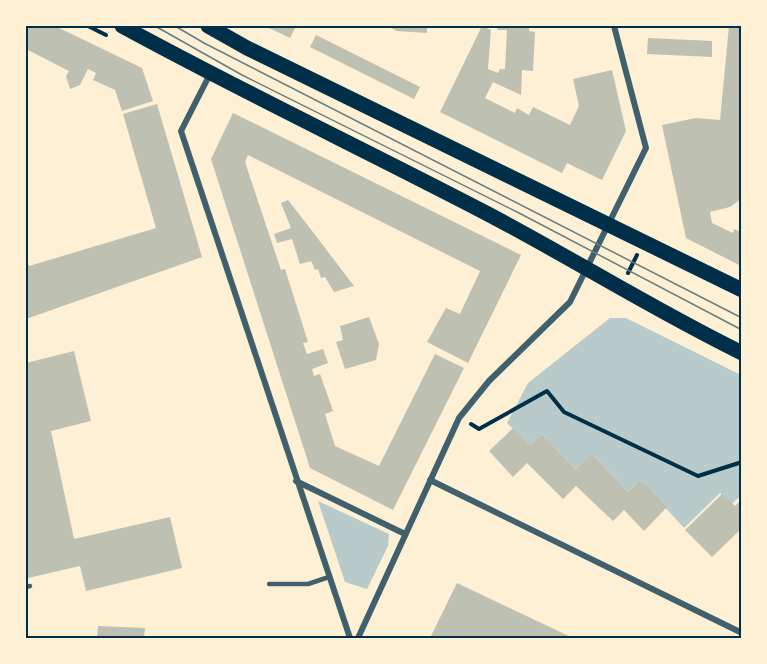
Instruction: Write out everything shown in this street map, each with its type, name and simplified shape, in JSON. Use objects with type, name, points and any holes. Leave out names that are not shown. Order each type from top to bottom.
[{"type":"main road","points":[[122,26],[210,74],[486,213],[620,289],[741,353]]},
{"type":"main road","points":[[208,26],[257,53],[741,290]]},
{"type":"street","points":[[358,639],[459,418],[489,381],[570,302],[646,148],[614,26]]},
{"type":"street","points":[[210,74],[181,131],[350,639]]},
{"type":"street","points":[[430,480],[741,633]]},
{"type":"street","points":[[296,481],[405,534]]},
{"type":"lane","points":[[269,584],[308,584],[329,577]]},
{"type":"path","points":[[620,289],[644,243]]},
{"type":"path","points":[[459,418],[479,429],[547,391],[564,412],[698,476],[741,462]]},
{"type":"shaded area","points":[[610,318],[626,318],[741,375],[741,495],[732,504],[720,493],[684,528],[640,480],[628,492],[594,456],[576,470],[542,434],[530,445],[507,423],[528,383]]},
{"type":"shaded area","points":[[318,501],[389,534],[388,546],[367,589],[345,582]]},
{"type":"building","points":[[26,26],[55,26],[142,68],[153,101],[122,111],[115,90],[93,80],[96,73],[88,69],[80,85],[70,89],[66,76],[69,71],[26,49]]},
{"type":"building","points":[[265,26],[296,26],[290,38]]},
{"type":"building","points":[[387,26],[427,26],[427,33],[397,31]]},
{"type":"building","points":[[482,26],[491,30],[488,69],[498,73],[500,69],[505,69],[507,30],[497,30],[498,26],[529,26],[529,31],[535,32],[533,71],[522,70],[521,95],[493,82],[485,98],[515,113],[517,108],[529,115],[533,107],[570,125],[579,106],[573,79],[612,70],[626,131],[602,180],[567,163],[562,173],[440,112]]},
{"type":"building","points":[[729,26],[741,26],[741,199],[730,207],[710,212],[712,223],[733,233],[734,229],[741,232],[741,266],[686,238],[662,125],[696,118],[720,120]]},
{"type":"building","points":[[316,35],[420,87],[414,99],[310,47]]},
{"type":"building","points":[[648,38],[712,41],[712,57],[647,54]]},
{"type":"building","points":[[157,104],[202,257],[26,319],[26,256],[29,266],[156,228],[123,114]]},
{"type":"building","points":[[233,113],[521,255],[468,363],[427,342],[446,308],[460,314],[480,271],[248,155],[245,162],[281,270],[285,269],[308,342],[303,343],[307,354],[323,349],[328,363],[312,369],[314,376],[320,374],[333,411],[325,414],[335,446],[379,466],[435,354],[464,368],[393,510],[310,468],[211,159]]},
{"type":"building","points":[[288,200],[354,286],[334,292],[325,277],[321,278],[318,269],[315,270],[311,261],[300,264],[292,239],[277,243],[274,234],[291,228],[281,203]]},
{"type":"building","points":[[369,317],[379,344],[376,360],[345,369],[336,342],[343,340],[340,326]]},
{"type":"building","points":[[74,351],[91,421],[51,431],[74,539],[170,517],[182,568],[86,591],[80,566],[28,578],[26,567],[26,363]]},
{"type":"building","points":[[513,428],[530,445],[542,434],[576,470],[592,454],[628,492],[640,480],[667,507],[644,531],[624,510],[613,521],[576,486],[563,499],[527,463],[513,477],[489,451]]},
{"type":"building","points":[[722,494],[735,506],[741,500],[741,533],[739,531],[712,557],[685,530]]},
{"type":"building","points":[[457,583],[573,638],[430,638]]},
{"type":"building","points":[[98,626],[145,628],[144,638],[97,638]]},
{"type":"tram line","points":[[155,26],[242,75],[521,214],[742,330]]},
{"type":"tram line","points":[[175,26],[204,43],[742,318]]}]
